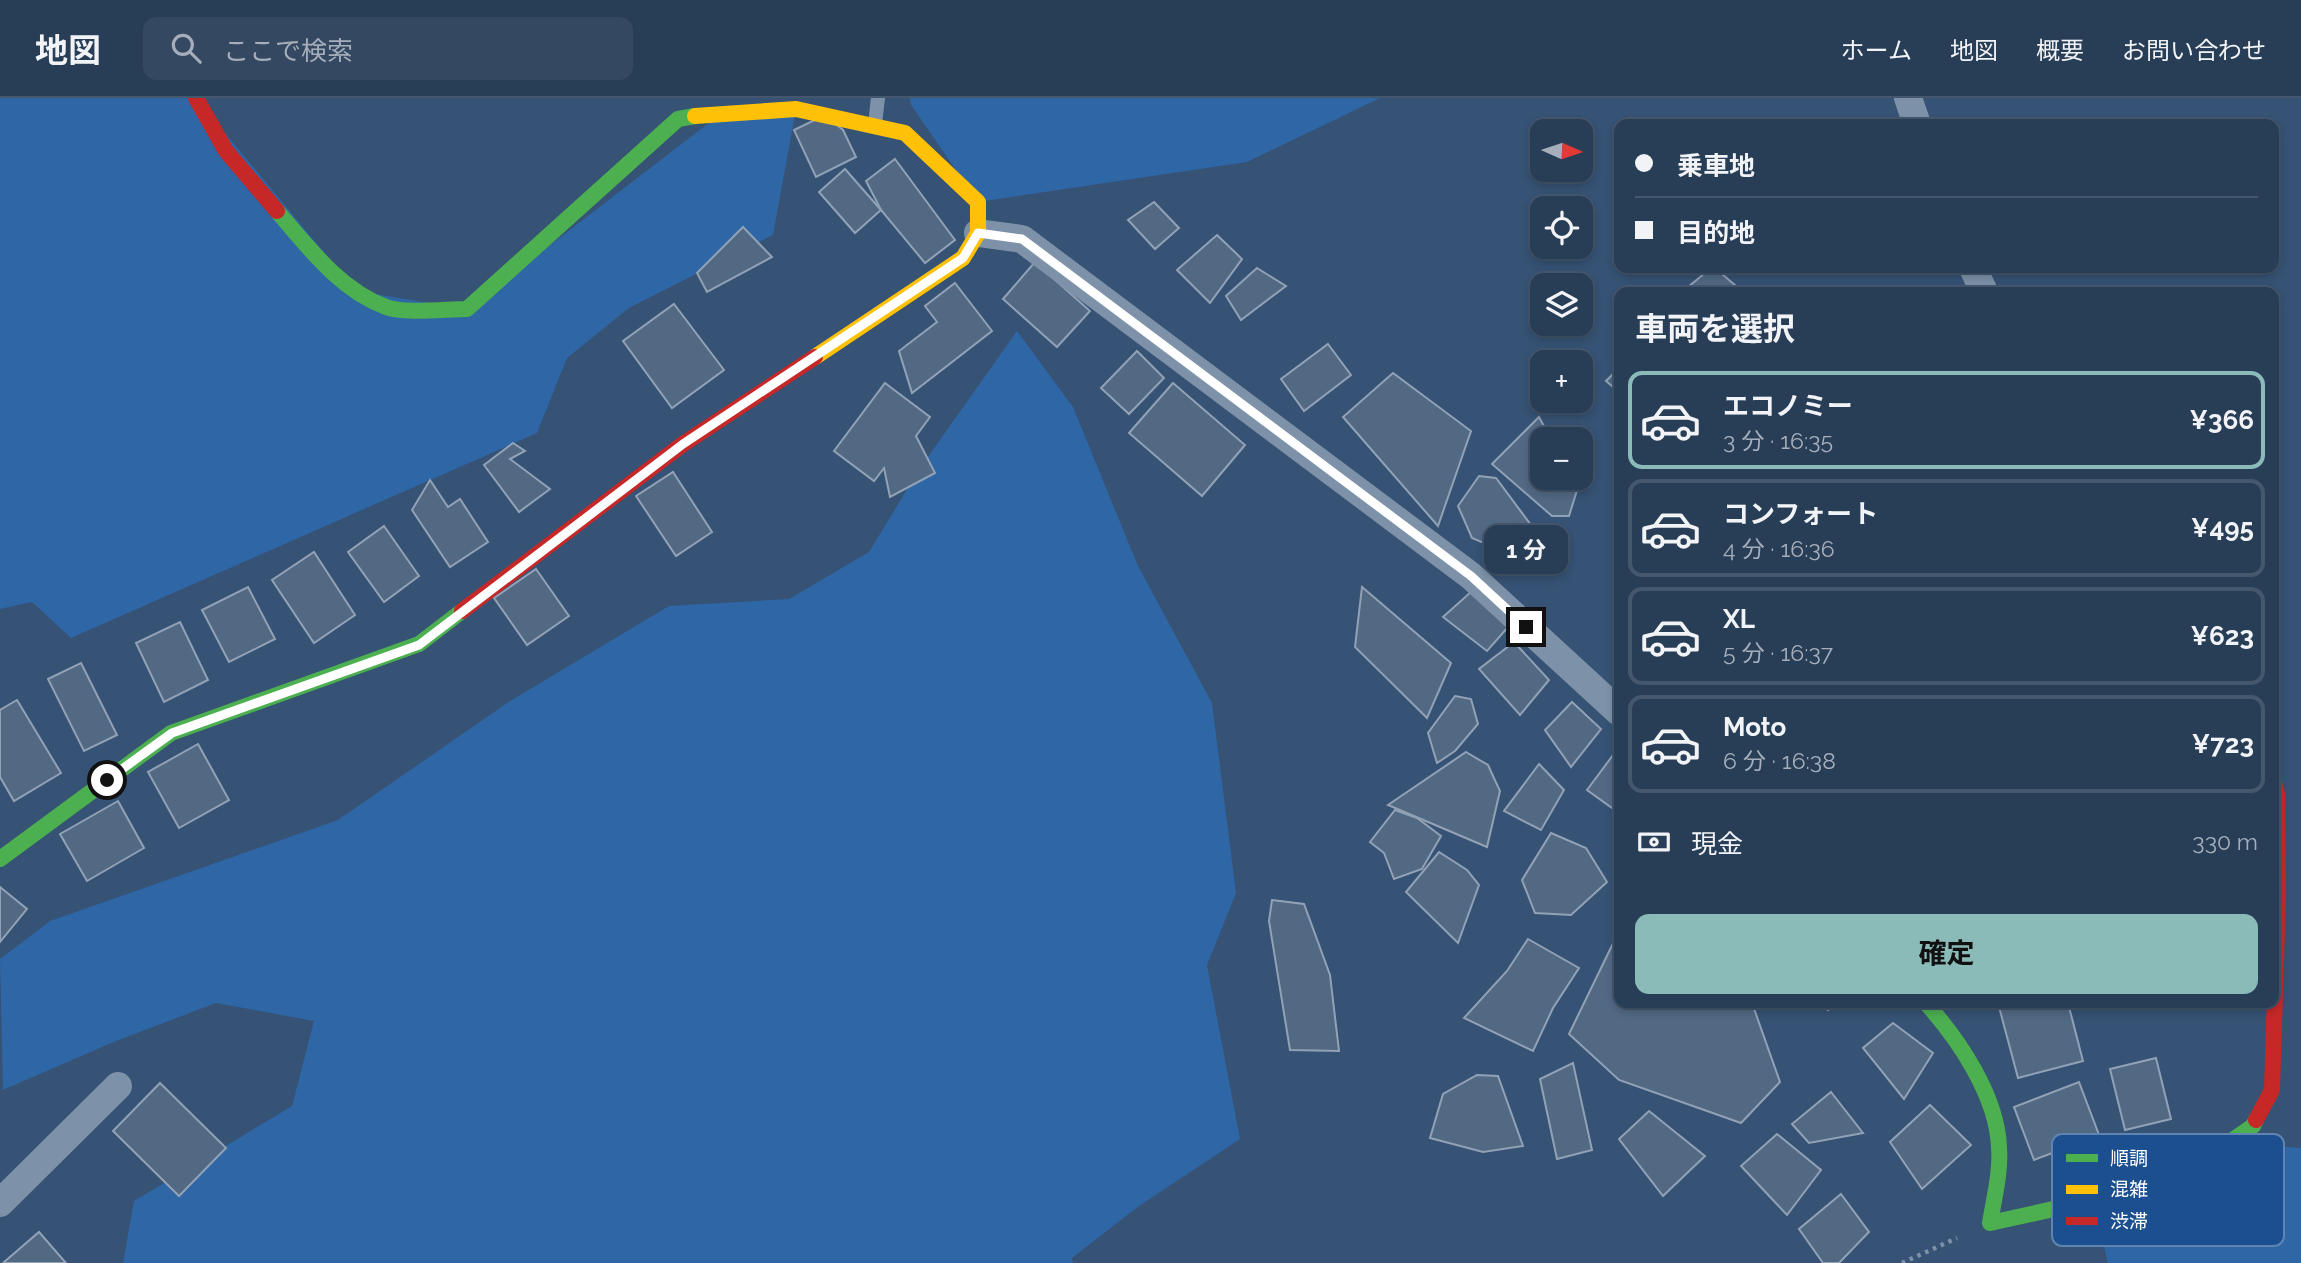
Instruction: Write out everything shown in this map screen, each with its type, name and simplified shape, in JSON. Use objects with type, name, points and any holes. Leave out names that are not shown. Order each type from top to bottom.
[{"type":"street","points":[[0,859],[172,733],[419,645],[683,444],[963,258],[978,233],[978,202],[905,133],[796,109],[723,112],[678,119],[467,310],[388,308],[356,291],[319,260],[226,151],[196,98]]},
{"type":"street","points":[[1908,98],[1915,119]]},
{"type":"street","points":[[978,233],[1022,239],[1471,576],[1614,707]]},
{"type":"street","points":[[1931,1008],[1943,1021],[1977,1080],[1999,1143],[1990,1223],[2052,1209]]},
{"type":"street","points":[[2241,1134],[2253,1126],[2272,1090],[2275,1008]]},
{"type":"street","points":[[0,1202],[118,1086]]},
{"type":"lane","points":[[875,127],[878,98]]},
{"type":"path","points":[[1902,1263],[1990,1223]]},
{"type":"shaded area","points":[[0,98],[196,98],[356,291],[467,309],[723,112],[796,109],[773,235],[629,308],[567,358],[537,433],[71,638],[32,602],[0,609]]},
{"type":"shaded area","points":[[910,98],[1380,98],[1247,162],[978,202],[911,105]]},
{"type":"shaded area","points":[[1017,331],[1073,407],[1138,566],[1212,703],[1236,893],[1207,965],[1240,1139],[1139,1206],[1072,1258],[1073,1263],[123,1263],[134,1201],[292,1106],[314,1021],[216,1003],[116,1041],[3,1090],[0,959],[50,921],[338,820],[510,701],[669,606],[789,599],[869,552],[920,468]]},
{"type":"shaded area","points":[[2284,1147],[2301,1148],[2301,1263],[2108,1263],[2104,1246],[2284,1246]]},
{"type":"building","points":[[825,115],[843,130],[856,157],[816,177],[794,130]]},
{"type":"building","points":[[895,159],[955,240],[925,263],[881,210],[866,181]]},
{"type":"building","points":[[845,169],[881,210],[855,233],[819,192]]},
{"type":"building","points":[[1154,202],[1179,228],[1155,249],[1128,220]]},
{"type":"building","points":[[743,227],[772,257],[707,292],[697,273]]},
{"type":"building","points":[[1217,235],[1242,259],[1210,303],[1177,270]]},
{"type":"building","points":[[1035,262],[1090,311],[1057,347],[1003,299]]},
{"type":"building","points":[[1257,268],[1286,286],[1241,320],[1226,296]]},
{"type":"building","points":[[1705,273],[1721,273],[1737,287],[1688,287]]},
{"type":"building","points":[[955,283],[992,331],[912,393],[899,351],[937,322],[925,306]]},
{"type":"building","points":[[674,304],[724,370],[672,408],[623,341]]},
{"type":"building","points":[[1328,344],[1351,375],[1304,411],[1281,379]]},
{"type":"building","points":[[1137,351],[1164,378],[1129,414],[1101,388]]},
{"type":"building","points":[[1393,373],[1471,431],[1438,526],[1343,417]]},
{"type":"building","points":[[1614,373],[1614,388],[1606,381]]},
{"type":"building","points":[[885,383],[930,417],[916,436],[935,473],[890,497],[884,468],[874,481],[834,451]]},
{"type":"building","points":[[1173,383],[1245,445],[1202,496],[1129,433]]},
{"type":"building","points":[[1539,417],[1544,427],[1530,427],[1530,490],[1577,490],[1569,516],[1552,516],[1492,464]]},
{"type":"building","points":[[513,443],[525,451],[510,459],[550,489],[519,512],[484,465]]},
{"type":"building","points":[[673,472],[712,532],[676,556],[636,496]]},
{"type":"building","points":[[1479,476],[1496,478],[1534,529],[1510,554],[1472,538],[1458,506]]},
{"type":"building","points":[[430,480],[448,507],[460,499],[488,542],[450,567],[412,510]]},
{"type":"building","points":[[384,526],[419,576],[384,602],[348,552]]},
{"type":"building","points":[[314,552],[355,615],[314,643],[272,580]]},
{"type":"building","points":[[536,569],[569,616],[527,645],[494,598]]},
{"type":"building","points":[[248,587],[275,639],[229,662],[202,610]]},
{"type":"building","points":[[1362,587],[1451,663],[1427,718],[1355,647]]},
{"type":"building","points":[[1472,591],[1509,626],[1487,651],[1443,617]]},
{"type":"building","points":[[180,622],[208,680],[164,702],[136,643]]},
{"type":"building","points":[[1514,642],[1549,680],[1520,715],[1479,669]]},
{"type":"building","points":[[81,663],[117,735],[84,751],[48,679]]},
{"type":"building","points":[[1455,696],[1471,699],[1478,724],[1455,751],[1437,763],[1428,733]]},
{"type":"building","points":[[17,700],[61,773],[14,801],[0,777],[0,710]]},
{"type":"building","points":[[1572,702],[1601,729],[1571,767],[1545,730]]},
{"type":"building","points":[[198,744],[229,800],[179,828],[148,772]]},
{"type":"building","points":[[1466,752],[1488,765],[1500,791],[1487,847],[1388,805]]},
{"type":"building","points":[[1614,754],[1614,809],[1587,790]]},
{"type":"building","points":[[1539,764],[1564,790],[1541,830],[1504,811]]},
{"type":"building","points":[[118,801],[144,848],[87,881],[60,834]]},
{"type":"building","points":[[1395,810],[1417,818],[1441,836],[1422,869],[1394,879],[1384,853],[1370,842]]},
{"type":"building","points":[[1551,833],[1586,848],[1607,882],[1571,915],[1535,913],[1522,880]]},
{"type":"building","points":[[1439,852],[1467,870],[1479,885],[1458,943],[1406,892]]},
{"type":"building","points":[[0,887],[27,909],[0,942]]},
{"type":"building","points":[[1272,900],[1304,904],[1330,975],[1339,1051],[1290,1050],[1269,921]]},
{"type":"building","points":[[1528,939],[1579,968],[1553,1008],[1533,1051],[1464,1018],[1507,971]]},
{"type":"building","points":[[1614,941],[1614,1008],[1754,1008],[1780,1082],[1741,1123],[1619,1080],[1569,1034]]},
{"type":"building","points":[[1999,1008],[2069,1008],[2083,1061],[2018,1078]]},
{"type":"building","points":[[1893,1023],[1933,1053],[1904,1099],[1863,1048]]},
{"type":"building","points":[[2156,1058],[2171,1119],[2125,1130],[2110,1069]]},
{"type":"building","points":[[1573,1063],[1592,1150],[1557,1159],[1540,1079]]},
{"type":"building","points":[[1477,1075],[1498,1076],[1523,1146],[1483,1152],[1430,1138],[1443,1094]]},
{"type":"building","points":[[2079,1082],[2099,1134],[2052,1134],[2052,1153],[2034,1160],[2014,1107]]},
{"type":"building","points":[[160,1083],[226,1148],[179,1196],[113,1131]]},
{"type":"building","points":[[1831,1092],[1863,1133],[1809,1143],[1792,1124]]},
{"type":"building","points":[[1930,1105],[1971,1145],[1922,1189],[1890,1142]]},
{"type":"building","points":[[1649,1111],[1705,1156],[1663,1196],[1619,1139]]},
{"type":"building","points":[[1777,1134],[1821,1170],[1787,1215],[1741,1166]]},
{"type":"building","points":[[1841,1194],[1869,1232],[1839,1263],[1823,1263],[1799,1229]]},
{"type":"building","points":[[39,1232],[66,1263],[3,1263]]},
{"type":"traffic: fast","points":[[277,211],[339,279],[369,299],[386,307],[403,310],[467,309],[678,119],[695,116]]},
{"type":"traffic: fast","points":[[0,859],[171,733],[419,644],[462,611]]},
{"type":"traffic: fast","points":[[1930,1008],[1974,1070],[1984,1089],[1997,1128],[1997,1185],[1990,1223],[2052,1209]]},
{"type":"traffic: fast","points":[[2241,1134],[2253,1126],[2256,1120]]},
{"type":"traffic: slow","points":[[695,116],[796,109],[905,133],[978,202],[978,233],[963,258],[815,357]]},
{"type":"traffic: jam","points":[[196,98],[226,151],[277,211]]},
{"type":"traffic: jam","points":[[462,611],[683,444],[815,357]]},
{"type":"traffic: jam","points":[[2256,1120],[2272,1090],[2275,1008]]},
{"type":"route","points":[[107,780],[172,733],[419,645],[683,444],[963,258],[978,233],[1022,239],[1471,576],[1526,627]]}]
